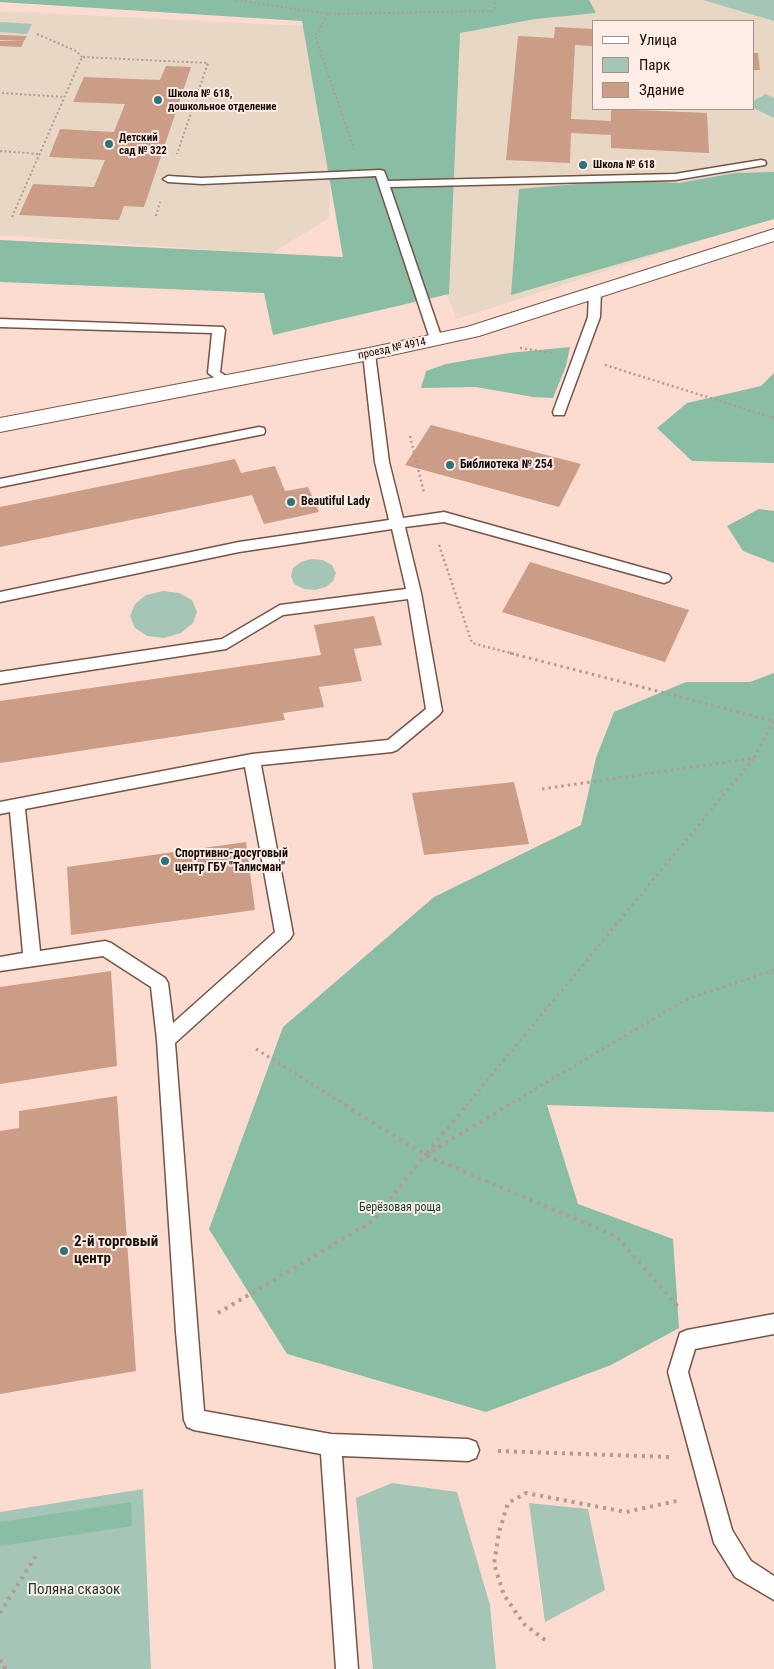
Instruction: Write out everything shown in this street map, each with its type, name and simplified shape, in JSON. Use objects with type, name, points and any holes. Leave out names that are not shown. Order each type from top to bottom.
[{"type":"street","name":"проезд № 4914","points":[[0,425],[369,354],[472,332],[774,234]]},
{"type":"lane","points":[[385,184],[675,177],[761,163]]},
{"type":"lane","points":[[168,179],[202,181],[380,173],[436,339]]},
{"type":"lane","points":[[559,412],[594,317],[595,292]]},
{"type":"lane","points":[[0,323],[219,330],[214,373],[227,381]]},
{"type":"lane","points":[[0,808],[252,760],[392,746],[434,711],[414,593],[382,462],[369,354]]},
{"type":"lane","points":[[0,483],[259,431]]},
{"type":"lane","points":[[0,597],[239,547],[444,517],[664,578]]},
{"type":"lane","points":[[0,678],[226,644],[280,610],[414,593]]},
{"type":"lane","points":[[166,1040],[284,934],[252,760]]},
{"type":"lane","points":[[17,806],[32,959]]},
{"type":"lane","points":[[0,964],[105,948],[159,982],[166,1040],[186,1332],[194,1420],[330,1445],[468,1450]]},
{"type":"lane","points":[[774,1324],[687,1340],[678,1372],[722,1535],[743,1569],[774,1589]]},
{"type":"lane","points":[[330,1445],[347,1669]]},
{"type":"path","points":[[236,0],[328,14],[494,11],[496,0]]},
{"type":"path","points":[[328,14],[316,36],[354,151]]},
{"type":"path","points":[[37,34],[76,51],[82,57],[208,63],[156,216]]},
{"type":"path","points":[[12,217],[82,57]]},
{"type":"path","points":[[2,93],[65,97]]},
{"type":"path","points":[[0,151],[40,154]]},
{"type":"path","points":[[520,348],[578,357],[774,418]]},
{"type":"path","points":[[186,1332],[373,1222],[425,1155],[754,758],[774,720],[472,643],[430,520],[409,433]]},
{"type":"path","points":[[542,789],[754,758]]},
{"type":"path","points":[[425,1155],[687,999],[774,970]]},
{"type":"path","points":[[256,1049],[425,1155],[616,1236],[705,1337]]},
{"type":"path","points":[[468,1450],[702,1458]]},
{"type":"path","points":[[545,1640],[524,1624],[504,1595],[494,1564],[499,1532],[508,1503],[526,1493],[626,1512],[711,1492]]},
{"type":"path","points":[[0,1613],[37,1554]]},
{"type":"path","points":[[0,1660],[4,1663],[5,1669]]},
{"type":"shaded area","name":"Школа № 618","points":[[546,0],[774,0],[774,217],[457,319],[335,32]]},
{"type":"shaded area","name":"Школа № 618, дошкольное отделение","points":[[0,11],[303,26],[330,174],[329,218],[271,254],[0,235]]},
{"type":"green space","points":[[0,0],[589,0],[596,13],[535,19],[460,33],[449,294],[273,335],[264,293],[0,282],[0,240],[343,257],[302,21],[0,2]]},
{"type":"green space","points":[[703,0],[774,0],[774,21]]},
{"type":"green space","points":[[0,22],[32,24],[27,34],[0,32]]},
{"type":"green space","points":[[766,94],[774,98],[774,118],[754,108],[754,100]]},
{"type":"green space","points":[[774,172],[774,219],[511,295],[519,189],[626,180],[679,183],[735,173]]},
{"type":"green space","points":[[570,347],[566,366],[553,398],[533,397],[476,387],[421,388],[426,371],[446,364],[509,353]]},
{"type":"green space","points":[[774,373],[774,463],[692,461],[657,428],[687,403],[761,386]]},
{"type":"green space","points":[[759,509],[774,511],[774,563],[743,551],[727,526]]},
{"type":"green space","points":[[311,559],[323,560],[332,565],[336,573],[333,581],[326,587],[315,590],[304,589],[294,584],[291,576],[293,568],[301,562]]},
{"type":"green space","points":[[163,591],[179,593],[192,600],[197,612],[193,623],[181,633],[164,638],[147,636],[135,628],[130,616],[135,604],[146,595]]},
{"type":"green space","name":"Берёзовая роща","points":[[774,673],[774,1112],[547,1105],[578,1204],[673,1239],[679,1328],[611,1365],[486,1412],[287,1354],[209,1229],[283,1027],[434,897],[581,825],[596,758],[614,712],[686,682],[750,682]]},
{"type":"green space","points":[[392,1483],[457,1492],[490,1605],[496,1669],[373,1669],[356,1498]]},
{"type":"green space","name":"Поляна сказок","points":[[143,1489],[151,1669],[0,1669],[0,1512]]},
{"type":"green space","points":[[131,1502],[132,1526],[0,1546],[0,1522]]},
{"type":"green space","points":[[529,1503],[588,1509],[605,1590],[545,1622]]},
{"type":"building","points":[[555,27],[592,29],[592,46],[575,45],[571,119],[611,121],[611,110],[707,113],[709,153],[611,148],[611,135],[571,133],[570,163],[506,160],[518,36],[554,38]]},
{"type":"building","points":[[0,35],[27,36],[24,41],[0,40]]},
{"type":"building","points":[[0,41],[24,41],[21,47],[0,46]]},
{"type":"building","points":[[754,53],[758,53],[760,70],[754,70]]},
{"type":"building","name":"Детский сад № 322","points":[[166,66],[191,67],[144,207],[124,206],[119,220],[19,215],[33,184],[94,187],[105,160],[49,157],[60,129],[114,132],[125,104],[73,102],[84,77],[160,80]]},
{"type":"building","points":[[431,425],[581,464],[559,507],[405,465]]},
{"type":"building","points":[[235,459],[241,473],[275,466],[285,491],[308,487],[319,512],[264,524],[252,495],[0,547],[0,507]]},
{"type":"building","points":[[530,562],[689,610],[665,662],[502,612]]},
{"type":"building","points":[[374,616],[382,645],[354,649],[362,681],[319,687],[324,707],[283,713],[285,720],[0,763],[0,701],[321,655],[314,625]]},
{"type":"building","points":[[514,782],[529,844],[424,855],[412,793]]},
{"type":"building","points":[[246,842],[255,910],[71,935],[67,867]]},
{"type":"building","points":[[111,971],[117,1066],[0,1084],[0,987]]},
{"type":"building","name":"2-й торговый центр","points":[[117,1096],[136,1371],[0,1394],[0,1131],[19,1128],[19,1111]]},
{"type":"place","name":"Школа № 618, дошкольное отделение","points":[[158,100]]},
{"type":"place","name":"Детский сад № 322","points":[[109,144]]},
{"type":"place","name":"Школа № 618","points":[[583,165]]},
{"type":"place","name":"Библиотека № 254","points":[[450,465]]},
{"type":"place","name":"Beautiful Lady","points":[[291,502]]},
{"type":"place","name":"Спортивно-досуговый центр ГБУ \"Талисман\"","points":[[165,861]]},
{"type":"place","name":"2-й торговый центр","points":[[64,1251]]}]
